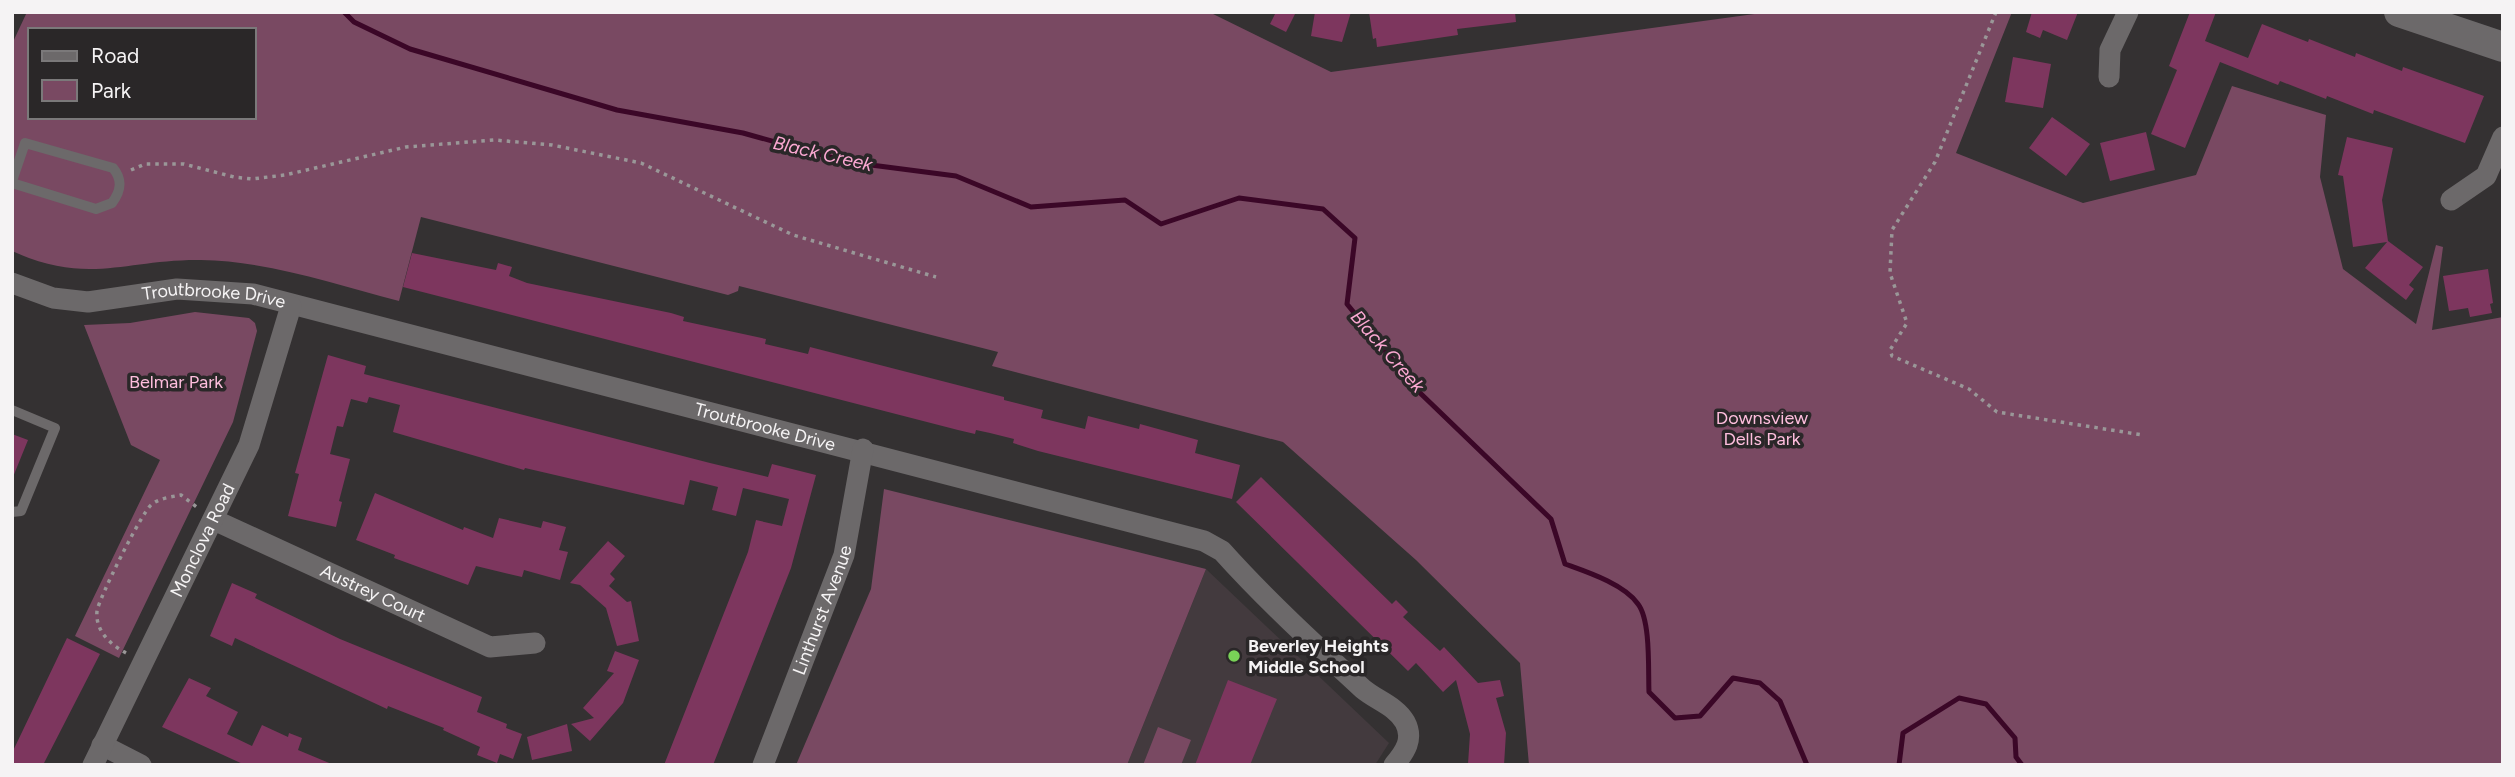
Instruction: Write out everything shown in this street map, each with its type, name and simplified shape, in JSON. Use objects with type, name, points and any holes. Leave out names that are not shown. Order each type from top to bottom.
[{"type":"street","points":[[2109,77],[2110,50],[2128,12]]},
{"type":"street","points":[[2407,14],[2503,47]]},
{"type":"street","points":[[2451,200],[2486,176],[2503,137]]},
{"type":"street","name":"Troutbrooke Drive","points":[[12,283],[53,298],[88,302],[177,289],[253,294],[291,306],[863,449],[1204,541],[1222,551],[1366,691],[1405,722],[1409,740],[1407,749],[1394,765]]},
{"type":"street","name":"Monclova Road","points":[[97,755],[249,445],[291,306]]},
{"type":"street","name":"Linthurst Avenue","points":[[763,765],[844,555],[863,449]]},
{"type":"street","name":"Austrey Court","points":[[214,520],[490,647],[535,643]]},
{"type":"street","points":[[97,755],[141,765]]},
{"type":"lane","points":[[25,143],[113,168],[120,175],[118,195],[106,207],[96,209],[12,182],[25,143]]},
{"type":"lane","points":[[12,411],[55,428],[21,511],[12,512]]},
{"type":"path","points":[[1996,12],[1935,162],[1892,230],[1890,273],[1907,323],[1890,350],[1892,356],[1969,388],[1997,412],[2143,435]]},
{"type":"path","points":[[120,175],[145,164],[184,164],[234,177],[251,178],[285,175],[406,147],[494,141],[552,145],[641,163],[793,235],[936,277]]},
{"type":"path","points":[[144,662],[112,644],[101,631],[97,612],[142,515],[162,499],[181,495],[214,520]]},
{"type":"shaded area","name":"Beverley Heights Middle School","points":[[1206,569],[1389,743],[1375,765],[1127,765]]},
{"type":"green space","name":"Downsview Dells Park","points":[[27,12],[1209,12],[1331,72],[1769,12],[2012,12],[1956,153],[2083,203],[2196,175],[2232,86],[2326,115],[2320,177],[2343,269],[2416,324],[2436,245],[2443,247],[2432,330],[2503,317],[2503,765],[1529,765],[1520,663],[1416,560],[1283,442],[992,366],[998,352],[739,286],[738,291],[728,295],[421,217],[399,301],[301,274],[251,264],[201,260],[86,269],[63,267],[12,251],[12,44]]},
{"type":"green space","name":"Belmar Park","points":[[195,312],[249,318],[255,323],[257,331],[233,422],[119,658],[75,636],[160,460],[131,445],[84,325],[130,323]]},
{"type":"green space","points":[[884,489],[1206,569],[1127,765],[796,765],[871,589]]},
{"type":"green space","points":[[1158,727],[1191,740],[1181,765],[1143,765]]},
{"type":"building","points":[[1276,12],[1296,12],[1286,32],[1270,24]]},
{"type":"building","points":[[1315,12],[1351,12],[1342,42],[1311,36]]},
{"type":"building","points":[[1369,12],[1515,12],[1516,22],[1457,29],[1458,35],[1377,47],[1376,38],[1373,39]]},
{"type":"building","points":[[2032,12],[2078,12],[2067,40],[2043,30],[2040,38],[2026,32]]},
{"type":"building","points":[[2190,12],[2216,12],[2205,41],[2248,58],[2262,24],[2308,42],[2309,39],[2355,57],[2356,53],[2402,71],[2403,67],[2484,96],[2465,143],[2374,110],[2373,114],[2280,81],[2278,85],[2220,62],[2185,148],[2151,134],[2177,70],[2169,66]]},
{"type":"building","points":[[2013,57],[2051,64],[2043,108],[2005,102]]},
{"type":"building","points":[[2052,117],[2090,144],[2066,176],[2029,148]]},
{"type":"building","points":[[2146,132],[2155,170],[2110,181],[2100,143]]},
{"type":"building","points":[[2347,137],[2393,148],[2382,200],[2388,241],[2423,267],[2409,285],[2414,289],[2406,300],[2365,268],[2387,242],[2353,247],[2343,176],[2338,175]]},
{"type":"building","points":[[412,253],[496,270],[498,263],[512,267],[509,276],[527,283],[671,313],[684,317],[683,321],[766,339],[765,344],[808,354],[810,347],[1004,397],[1004,400],[1043,410],[1041,418],[1085,429],[1088,416],[1139,429],[1140,424],[1198,440],[1195,453],[1240,465],[1232,499],[1038,451],[1013,443],[1014,439],[976,430],[975,434],[958,430],[403,287]]},
{"type":"building","points":[[2488,269],[2492,313],[2470,317],[2468,308],[2449,311],[2443,276]]},
{"type":"building","points":[[328,355],[366,366],[364,374],[710,463],[768,477],[772,464],[816,475],[791,568],[713,765],[664,765],[748,552],[756,520],[782,526],[789,499],[743,488],[736,516],[712,510],[718,487],[690,480],[684,505],[525,468],[524,470],[393,432],[400,405],[369,397],[367,403],[351,399],[343,427],[337,426],[330,454],[350,459],[339,501],[342,502],[336,527],[288,516],[299,474],[295,473]]},
{"type":"building","points":[[12,434],[28,440],[13,477],[12,477]]},
{"type":"building","points":[[1261,477],[1392,604],[1396,600],[1408,612],[1403,617],[1440,651],[1444,647],[1478,683],[1500,680],[1504,696],[1496,698],[1506,733],[1504,765],[1468,764],[1470,734],[1456,680],[1443,692],[1416,663],[1408,671],[1236,502]]},
{"type":"building","points":[[375,493],[463,530],[464,527],[493,538],[499,518],[541,528],[543,521],[566,527],[559,550],[568,552],[560,580],[524,570],[522,577],[476,566],[468,585],[394,558],[395,555],[356,540]]},
{"type":"building","points":[[608,541],[625,556],[610,574],[615,579],[609,586],[627,602],[631,601],[639,641],[617,646],[606,608],[580,585],[570,583]]},
{"type":"building","points":[[232,583],[257,594],[255,598],[340,639],[482,697],[477,712],[507,724],[506,728],[522,734],[513,759],[500,754],[497,763],[477,755],[480,747],[443,730],[444,728],[388,706],[387,709],[235,638],[232,646],[210,636]]},
{"type":"building","points":[[67,638],[100,654],[43,765],[12,765],[12,753]]},
{"type":"building","points":[[615,651],[639,660],[623,703],[590,741],[571,724],[594,718],[583,708],[614,673],[607,671]]},
{"type":"building","points":[[189,678],[211,688],[206,696],[238,712],[227,734],[252,746],[262,725],[288,737],[289,733],[302,738],[298,750],[334,765],[245,765],[162,727]]},
{"type":"building","points":[[1228,680],[1277,699],[1250,765],[1195,765]]},
{"type":"building","points":[[567,724],[572,751],[532,760],[527,737]]},
{"type":"waterway","name":"Black Creek","points":[[344,12],[354,22],[410,49],[617,110],[743,133],[848,162],[956,176],[1031,207],[1125,200],[1161,224],[1239,198],[1323,209],[1355,238],[1347,304],[1417,390],[1551,519],[1565,564],[1615,585],[1638,604],[1647,634],[1649,692],[1675,718],[1700,716],[1733,678],[1760,683],[1780,701],[1807,765]]},
{"type":"waterway","name":"Black Creek","points":[[1899,765],[1903,733],[1959,698],[1986,704],[2015,738],[2016,757],[2022,765]]},
{"type":"place","name":"Beverley Heights Middle School","points":[[1234,656]]}]
